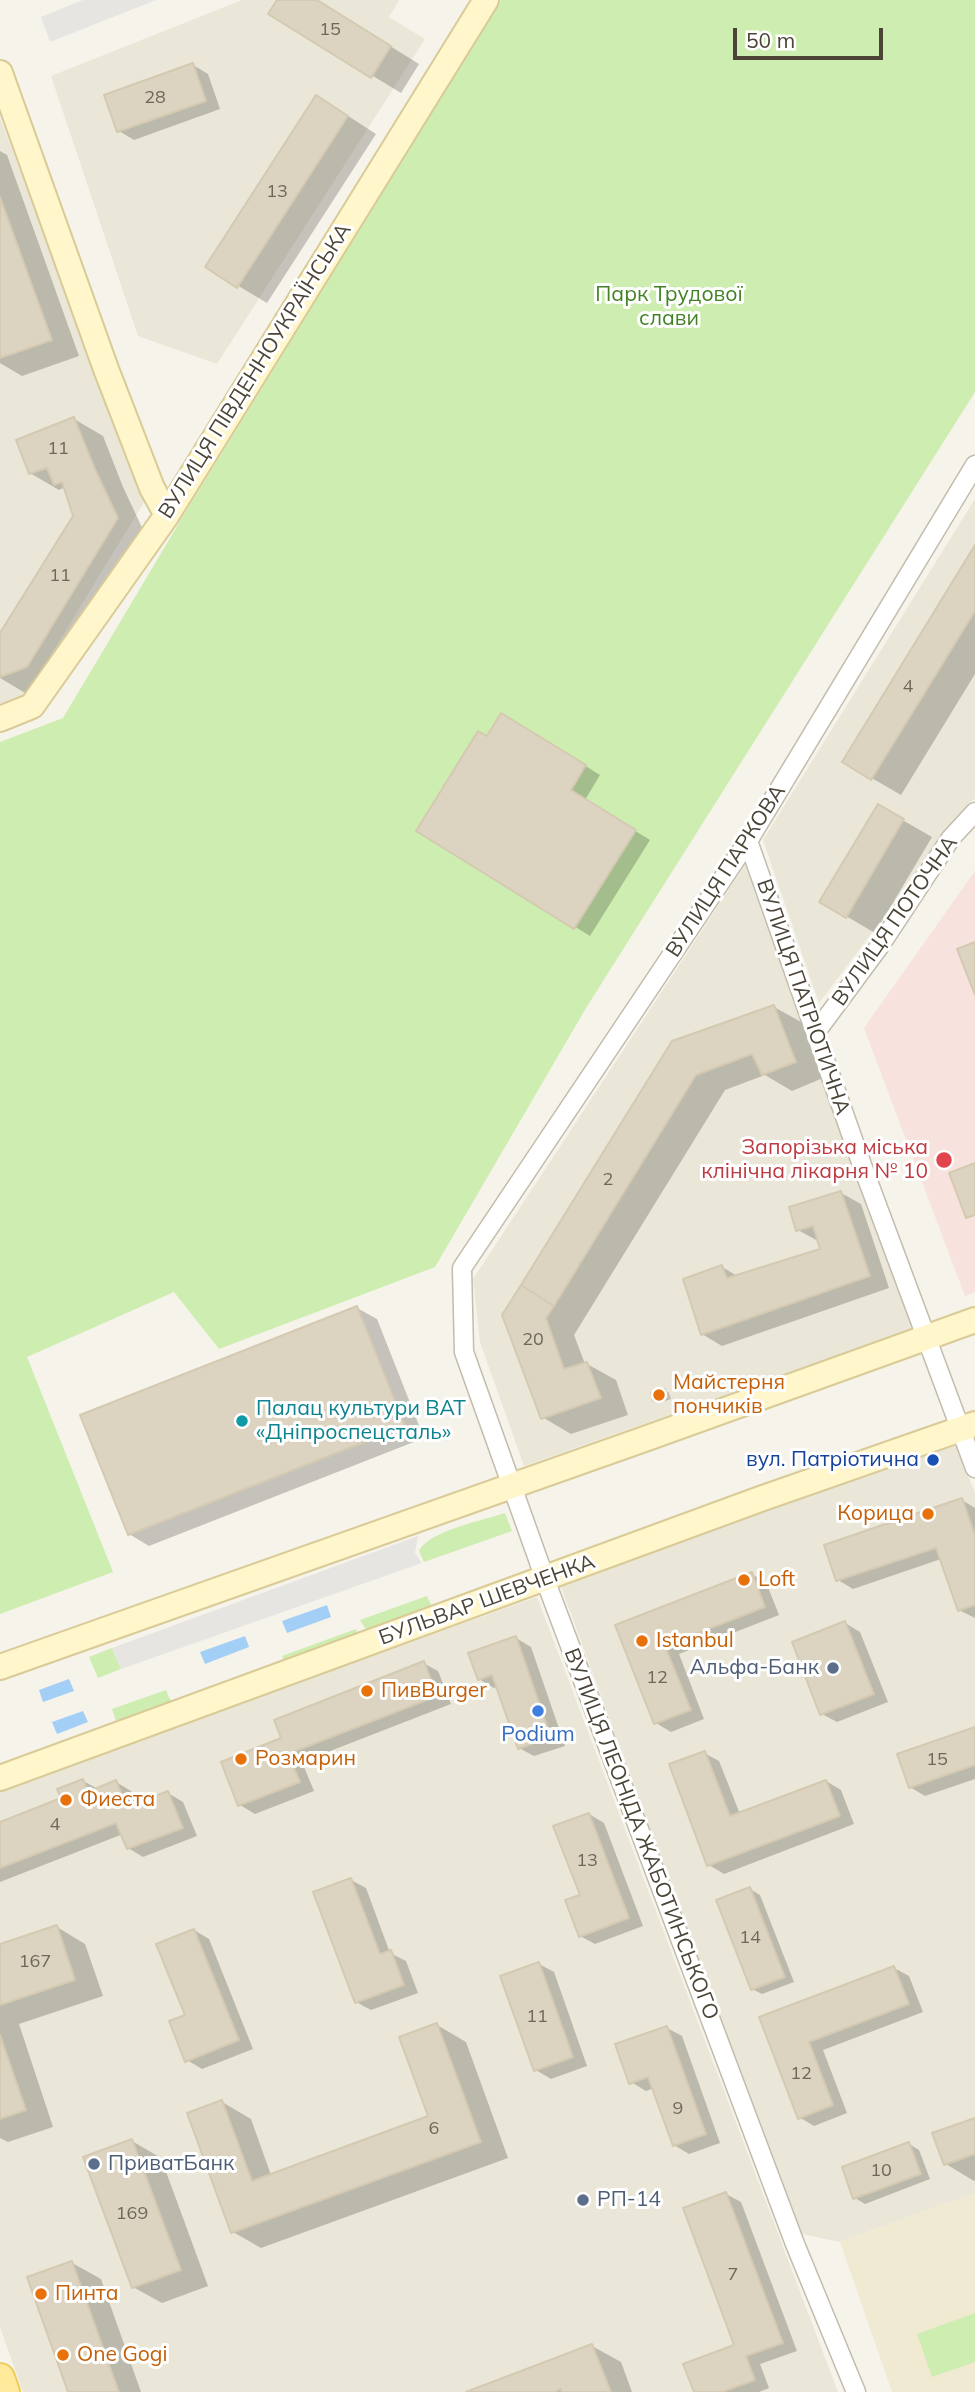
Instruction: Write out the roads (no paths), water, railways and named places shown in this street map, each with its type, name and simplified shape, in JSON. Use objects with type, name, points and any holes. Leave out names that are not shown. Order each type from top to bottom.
[{"type":"main road","points":[[0,2378],[5,2392]]},
{"type":"street","name":"ВУЛИЦЯ ПІВДЕННОУКРАЇНСЬКА","points":[[0,719],[32,706],[167,515],[486,0]]},
{"type":"street","points":[[1,83],[22,130],[106,369],[152,488],[167,515]]},
{"type":"street","name":"ВУЛИЦЯ ПАРКОВА","points":[[462,1268],[748,841],[975,465]]},
{"type":"street","name":"ВУЛИЦЯ ПОТОЧНА","points":[[816,1032],[879,947],[951,838],[975,812]]},
{"type":"street","name":"ВУЛИЦЯ ПАТРІОТИЧНА","points":[[748,841],[926,1338],[968,1427],[975,1468]]},
{"type":"street","name":"ВУЛИЦЯ ЛЕОНІДА ЖАБОТИНСЬКОГО","points":[[462,1268],[464,1352],[544,1578],[791,2232],[856,2392]]},
{"type":"street","points":[[0,1667],[975,1320]]},
{"type":"street","name":"БУЛЬВАР ШЕВЧЕНКА","points":[[0,1778],[544,1578],[968,1427]]},
{"type":"water","points":[[327,1605],[331,1617],[287,1633],[282,1621]]},
{"type":"water","points":[[245,1636],[249,1647],[205,1664],[200,1652]]},
{"type":"water","points":[[69,1679],[74,1691],[43,1702],[39,1690]]},
{"type":"water","points":[[83,1711],[88,1722],[57,1734],[52,1722]]},
{"type":"place","name":"Запорізька міська клінічна лікарня № 10","points":[[944,1160]]},
{"type":"place","name":"Майстерня пончиків","points":[[659,1395]]},
{"type":"place","name":"Палац культури ВАТ «Дніпроспецсталь»","points":[[242,1421]]},
{"type":"place","name":"вул. Патріотична","points":[[933,1460]]},
{"type":"place","name":"Корица","points":[[928,1514]]},
{"type":"place","name":"Loft","points":[[744,1580]]},
{"type":"place","name":"Istanbul","points":[[642,1641]]},
{"type":"place","name":"Альфа-Банк","points":[[833,1668]]},
{"type":"place","name":"ПивBurger","points":[[367,1691]]},
{"type":"place","name":"Podium","points":[[538,1711]]},
{"type":"place","name":"Розмарин","points":[[241,1759]]},
{"type":"place","name":"Фиеста","points":[[66,1800]]},
{"type":"place","name":"ПриватБанк","points":[[94,2164]]},
{"type":"place","name":"РП-14","points":[[583,2200]]},
{"type":"place","name":"Пинта","points":[[41,2294]]},
{"type":"place","name":"One Gogi","points":[[63,2355]]},
{"type":"park label","name":"Парк Трудової слави","points":[[669,307]]}]
